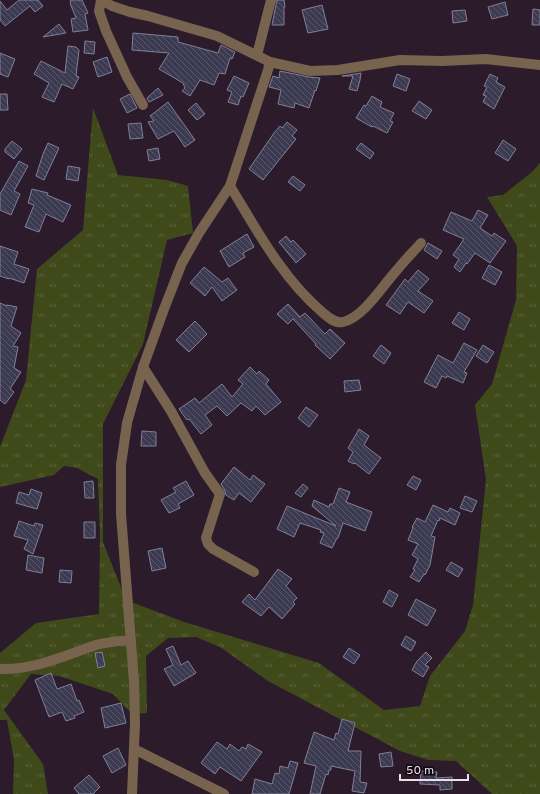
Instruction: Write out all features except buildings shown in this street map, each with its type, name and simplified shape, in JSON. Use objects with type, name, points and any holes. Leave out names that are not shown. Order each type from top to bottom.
[{"type":"street","points":[[143,105],[127,77],[106,31],[99,11],[102,0],[112,6],[130,12],[217,36],[270,62],[310,71],[338,70],[400,60],[442,61],[486,59],[540,64]]},
{"type":"street","points":[[256,56],[272,0]]},
{"type":"street","points":[[132,794],[134,682],[121,514],[121,464],[127,423],[143,367],[182,263],[198,233],[230,186],[270,62]]},
{"type":"street","points":[[230,186],[264,243],[282,268],[312,303],[333,321],[342,323],[351,319],[370,304],[396,270],[421,243]]},
{"type":"street","points":[[143,367],[171,410],[205,473],[220,494],[206,538],[208,544],[213,549],[254,572]]},
{"type":"street","points":[[0,669],[19,668],[42,664],[98,645],[130,640]]},
{"type":"street","points":[[134,749],[224,794]]},
{"type":"green space","points":[[93,108],[118,175],[167,180],[188,186],[193,233],[167,240],[143,344],[103,424],[103,542],[126,600],[184,622],[319,663],[384,710],[420,706],[430,676],[465,631],[473,605],[486,480],[475,405],[492,384],[516,300],[517,246],[487,197],[503,195],[532,172],[540,163],[540,794],[492,794],[456,761],[428,760],[400,751],[268,681],[220,647],[196,637],[168,638],[146,656],[147,713],[132,714],[113,694],[59,676],[31,674],[4,710],[43,764],[48,794],[13,794],[14,760],[7,720],[0,720],[0,653],[36,623],[99,614],[100,535],[98,479],[77,468],[64,466],[54,475],[0,487],[0,447],[26,380],[37,269],[83,230]]}]
